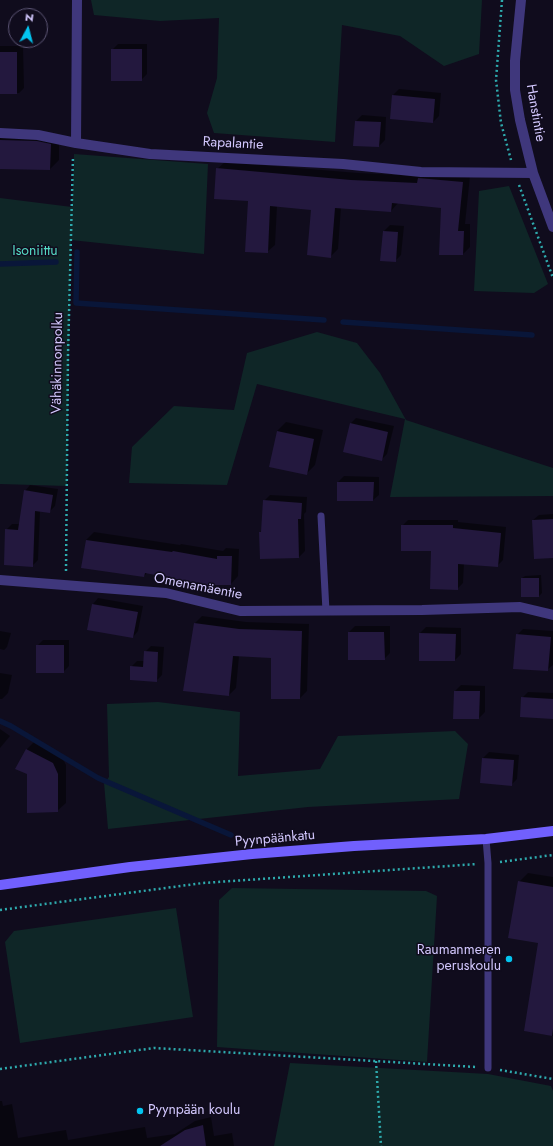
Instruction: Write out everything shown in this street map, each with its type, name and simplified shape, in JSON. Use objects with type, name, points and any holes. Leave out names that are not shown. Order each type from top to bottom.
[{"type":"main road","name":"Pyynpäänkatu","points":[[0,885],[130,866],[252,854],[354,846],[486,839],[553,831]]},
{"type":"street","points":[[76,143],[77,0]]},
{"type":"street","name":"Hanstintie","points":[[521,0],[515,61],[515,90],[520,120],[533,173],[553,227]]},
{"type":"street","name":"Rapalantie","points":[[0,132],[38,135],[76,143],[150,154],[343,164],[421,172],[533,173]]},
{"type":"street","name":"Omenamäentie","points":[[0,580],[166,593],[240,611],[326,611],[520,607],[553,615]]},
{"type":"lane","points":[[321,516],[326,611]]},
{"type":"lane","points":[[486,839],[488,863],[488,1068]]},
{"type":"path","name":"Vähäkinnonpolku","points":[[66,584],[68,355],[73,171],[76,143]]},
{"type":"path","points":[[0,910],[204,883],[488,863],[553,855]]},
{"type":"path","points":[[0,1069],[154,1048],[488,1068],[553,1079]]},
{"type":"path","points":[[376,1061],[381,1146]]},
{"type":"green space","points":[[91,0],[482,0],[479,54],[444,66],[400,36],[342,25],[335,142],[214,133],[207,113],[217,78],[219,18],[160,21],[94,15]]},
{"type":"green space","name":"Isoniittu","points":[[74,154],[208,164],[204,254],[71,240],[67,486],[0,484],[0,198],[72,207]]},
{"type":"green space","points":[[509,186],[548,284],[534,293],[474,291],[479,191]]},
{"type":"green space","points":[[317,332],[357,343],[380,373],[406,420],[553,468],[553,496],[390,497],[405,419],[257,384],[227,485],[129,483],[132,447],[174,406],[234,410],[247,353]]},
{"type":"green space","points":[[158,702],[240,712],[238,776],[320,769],[338,736],[455,731],[468,744],[459,799],[308,807],[108,829],[104,783],[109,777],[107,704]]},
{"type":"green space","points":[[232,888],[426,891],[437,896],[427,1062],[217,1047],[219,900]]},
{"type":"green space","points":[[176,908],[193,1017],[20,1043],[5,942],[14,931]]},
{"type":"green space","points":[[290,1063],[488,1074],[551,1086],[553,1091],[553,1146],[274,1146]]},
{"type":"building","points":[[111,49],[142,49],[142,81],[111,81]]},
{"type":"building","points":[[0,52],[17,52],[17,94],[0,94]]},
{"type":"building","points":[[392,95],[435,99],[433,123],[390,119]]},
{"type":"building","points":[[355,121],[381,122],[379,147],[353,146]]},
{"type":"building","points":[[0,140],[37,141],[51,144],[50,170],[0,169]]},
{"type":"building","points":[[216,168],[351,180],[417,183],[418,178],[463,182],[458,231],[464,231],[463,255],[439,255],[441,208],[392,203],[391,212],[335,208],[331,258],[307,255],[311,210],[270,206],[268,253],[245,252],[248,201],[214,199]]},
{"type":"building","points":[[383,231],[398,232],[396,262],[380,261]]},
{"type":"building","points":[[350,423],[388,432],[382,461],[343,452]]},
{"type":"building","points":[[277,431],[314,439],[307,475],[269,467]]},
{"type":"building","points":[[337,482],[374,482],[373,501],[337,501]]},
{"type":"building","points":[[24,490],[53,495],[50,513],[35,511],[33,567],[4,565],[5,529],[18,530]]},
{"type":"building","points":[[263,500],[302,503],[301,519],[298,519],[299,558],[260,559],[259,532],[261,532]]},
{"type":"building","points":[[553,519],[553,558],[534,559],[532,520]]},
{"type":"building","points":[[401,525],[453,525],[453,528],[501,533],[498,567],[458,564],[458,590],[430,589],[431,551],[401,551]]},
{"type":"building","points":[[86,540],[173,551],[217,559],[217,556],[232,556],[231,585],[207,585],[145,573],[144,577],[81,568]]},
{"type":"building","points":[[521,578],[539,578],[539,597],[521,597]]},
{"type":"building","points":[[92,604],[138,612],[133,638],[87,630]]},
{"type":"building","points":[[194,623],[239,629],[302,631],[300,699],[271,699],[271,658],[233,656],[229,696],[183,691]]},
{"type":"building","points":[[348,632],[384,632],[385,660],[348,660]]},
{"type":"building","points":[[419,633],[456,634],[455,661],[419,661]]},
{"type":"building","points":[[516,634],[551,637],[548,671],[513,669]]},
{"type":"building","points":[[36,645],[64,645],[64,673],[36,673]]},
{"type":"building","points":[[144,651],[158,652],[157,682],[130,680],[130,666],[143,667]]},
{"type":"building","points":[[454,691],[480,691],[479,719],[453,719]]},
{"type":"building","points":[[521,697],[553,699],[553,719],[520,717]]},
{"type":"building","points":[[26,749],[53,763],[58,774],[58,812],[27,813],[27,774],[15,769]]},
{"type":"building","points":[[482,758],[514,760],[512,786],[480,783]]},
{"type":"building","points":[[518,881],[553,887],[552,1036],[524,1031],[538,943],[508,938]]},
{"type":"building","points":[[203,1125],[206,1146],[160,1146],[185,1130]]},
{"type":"waterway","points":[[77,252],[76,303],[324,320]]},
{"type":"waterway","points":[[0,264],[56,262]]},
{"type":"waterway","points":[[343,322],[532,335]]},
{"type":"waterway","points":[[0,721],[11,726],[98,778],[231,835]]},
{"type":"place","name":"Raumanmeren peruskoulu","points":[[509,959]]},
{"type":"place","name":"Pyynpään koulu","points":[[140,1111]]}]
